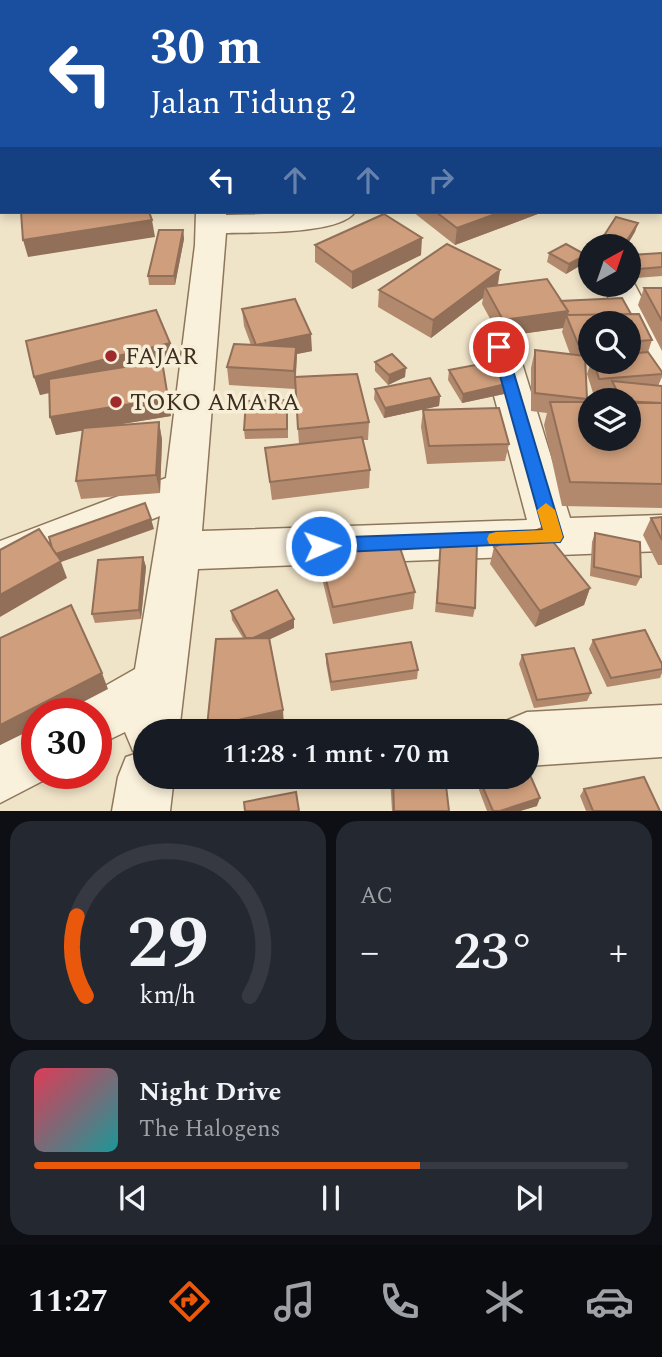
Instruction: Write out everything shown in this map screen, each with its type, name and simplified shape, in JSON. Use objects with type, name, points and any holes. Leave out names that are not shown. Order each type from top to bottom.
[{"type":"street","points":[[112,717],[154,708],[186,488],[212,218],[323,214]]},
{"type":"street","points":[[625,298],[662,374]]},
{"type":"street","points":[[499,347],[554,537]]},
{"type":"street","points":[[0,561],[186,488]]},
{"type":"street","points":[[175,551],[662,533]]},
{"type":"street","points":[[539,738],[662,731]]},
{"type":"street","points":[[0,775],[21,763]]},
{"type":"street","points":[[141,811],[144,789]]},
{"type":"building","points":[[21,214],[150,214],[152,220],[23,240]]},
{"type":"building","points":[[384,214],[422,238],[352,272],[315,245]]},
{"type":"building","points":[[439,214],[496,214],[457,228]]},
{"type":"building","points":[[616,217],[638,223],[631,234],[605,234]]},
{"type":"building","points":[[159,230],[183,230],[174,276],[148,276]]},
{"type":"building","points":[[447,244],[500,270],[433,320],[379,290]]},
{"type":"building","points":[[566,244],[578,251],[578,259],[569,264],[549,253]]},
{"type":"building","points":[[662,253],[662,267],[641,269],[641,254]]},
{"type":"building","points":[[547,279],[568,311],[503,320],[485,287]]},
{"type":"building","points":[[644,288],[662,288],[662,321]]},
{"type":"building","points":[[622,298],[629,311],[578,311],[578,315],[567,315],[568,311],[561,301]]},
{"type":"building","points":[[295,299],[311,334],[256,345],[242,309]]},
{"type":"building","points":[[156,310],[170,343],[34,377],[26,341]]},
{"type":"building","points":[[566,315],[578,315],[578,344]]},
{"type":"building","points":[[641,318],[652,340],[641,341]]},
{"type":"building","points":[[234,344],[296,347],[294,371],[227,367]]},
{"type":"building","points":[[535,350],[578,355],[578,374],[586,374],[586,388],[578,388],[578,398],[535,393]]},
{"type":"building","points":[[648,352],[662,374],[599,379],[598,374],[641,374],[641,353]]},
{"type":"building","points":[[392,354],[406,368],[389,375],[375,362]]},
{"type":"building","points":[[162,361],[168,398],[50,417],[49,379]]},
{"type":"building","points":[[491,362],[506,384],[463,394],[449,370]]},
{"type":"building","points":[[357,374],[369,422],[298,429],[295,377]]},
{"type":"building","points":[[430,378],[440,396],[385,408],[375,389]]},
{"type":"building","points":[[612,381],[662,386],[662,403],[641,402],[641,388],[616,388]]},
{"type":"building","points":[[287,400],[287,429],[244,430],[246,401]]},
{"type":"building","points":[[550,402],[578,402],[578,451],[641,451],[641,403],[662,403],[662,484],[570,482]]},
{"type":"building","points":[[499,408],[509,444],[429,446],[423,410]]},
{"type":"building","points":[[159,422],[156,475],[76,481],[83,428]]},
{"type":"building","points":[[362,437],[370,470],[270,482],[265,448]]},
{"type":"building","points":[[145,503],[151,519],[56,554],[52,548],[49,537]]},
{"type":"building","points":[[662,517],[662,540],[651,518]]},
{"type":"building","points":[[542,528],[590,588],[540,611],[494,547]]},
{"type":"building","points":[[39,529],[61,561],[0,595],[0,550]]},
{"type":"building","points":[[595,533],[640,542],[641,577],[594,567]]},
{"type":"building","points":[[441,538],[477,542],[475,608],[437,603]]},
{"type":"building","points":[[397,539],[415,592],[333,607],[319,553]]},
{"type":"building","points":[[143,557],[139,610],[92,614],[98,560]]},
{"type":"building","points":[[277,590],[294,619],[253,638],[246,638],[231,611]]},
{"type":"building","points":[[71,605],[102,673],[53,698],[21,698],[21,714],[0,725],[0,638]]},
{"type":"building","points":[[645,630],[662,669],[611,678],[593,640]]},
{"type":"building","points":[[269,638],[283,710],[243,719],[208,719],[216,639]]},
{"type":"building","points":[[411,642],[418,670],[331,682],[326,654]]},
{"type":"building","points":[[574,648],[591,693],[537,700],[522,655]]},
{"type":"building","points":[[644,777],[660,811],[593,811],[584,789]]},
{"type":"building","points":[[393,789],[446,789],[449,811],[394,811]]},
{"type":"building","points":[[484,789],[536,789],[540,798],[500,811],[493,811]]},
{"type":"building","points":[[296,792],[299,811],[245,811],[244,802]]},
{"type":"slow traffic","points":[[496,539],[554,537],[546,510]]},
{"type":"place","name":"FAJAR","points":[[111,356]]},
{"type":"place","name":"TOKO AMARA","points":[[116,402]]},
{"type":"route","points":[[321,546],[554,537],[499,347]]}]
